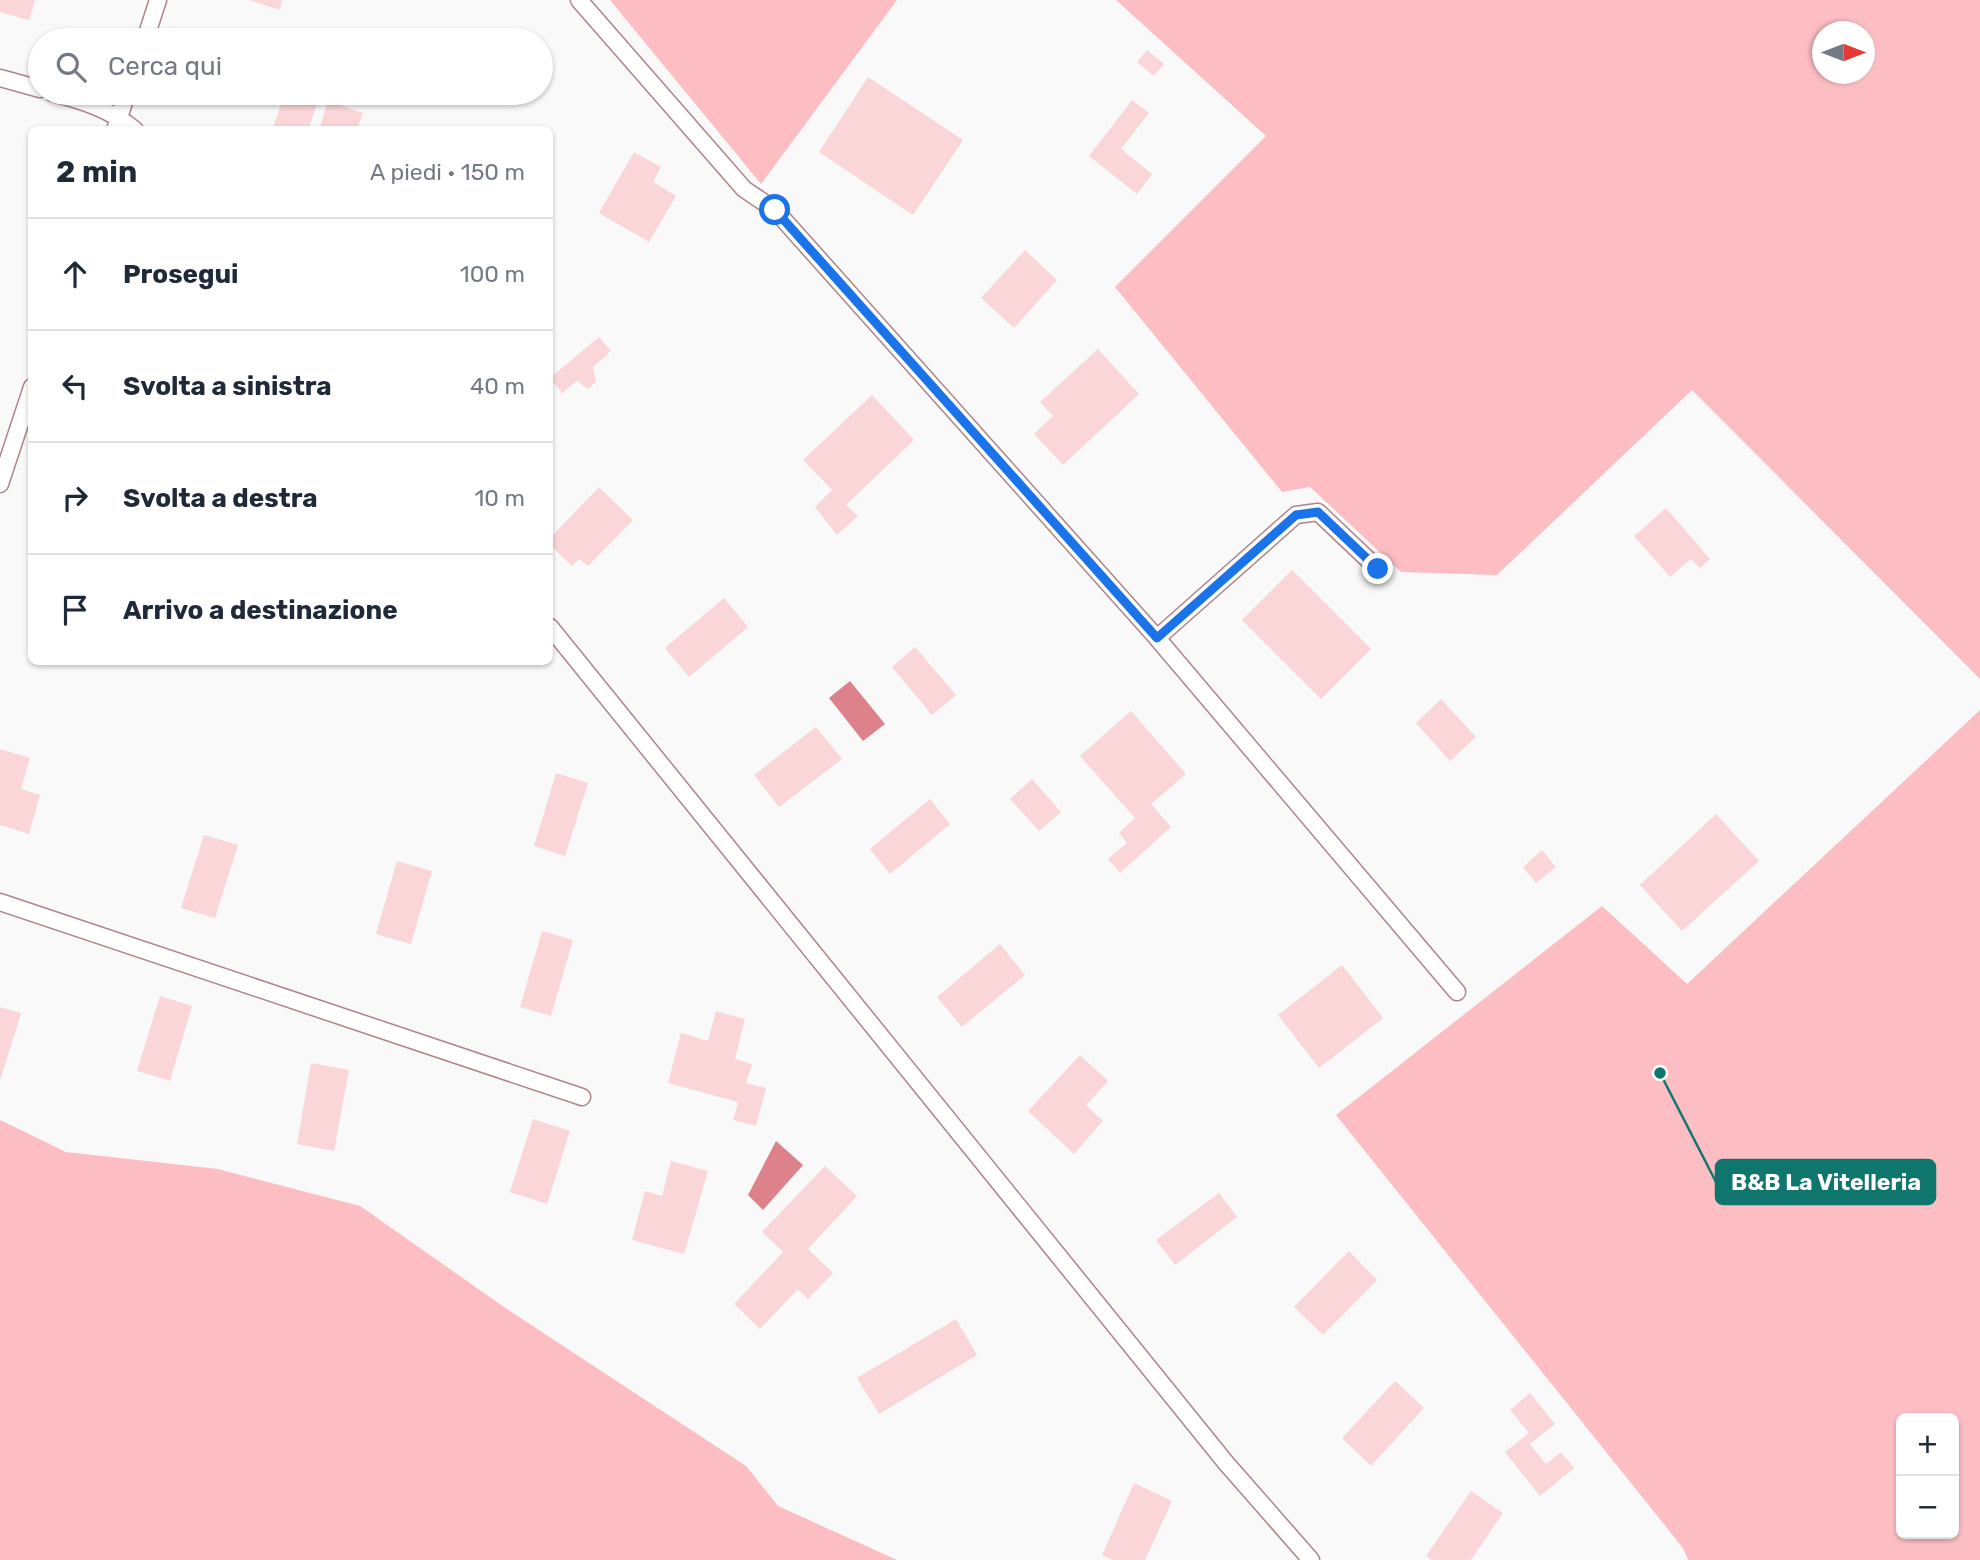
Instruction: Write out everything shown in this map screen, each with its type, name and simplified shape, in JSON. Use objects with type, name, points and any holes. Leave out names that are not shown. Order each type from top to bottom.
[{"type":"lane","points":[[149,28],[158,0]]},
{"type":"lane","points":[[579,0],[744,189],[775,210],[1157,638],[1457,992]]},
{"type":"lane","points":[[0,78],[28,86]]},
{"type":"lane","points":[[92,105],[118,123],[123,105]]},
{"type":"lane","points":[[0,484],[28,399]]},
{"type":"lane","points":[[1157,638],[1296,515],[1318,512],[1378,569]]},
{"type":"lane","points":[[553,631],[1217,1452],[1311,1560]]},
{"type":"lane","points":[[0,902],[582,1097]]},
{"type":"shaded area","points":[[610,0],[897,0],[761,184]]},
{"type":"shaded area","points":[[1116,0],[1980,0],[1980,679],[1692,390],[1497,575],[1401,572],[1310,487],[1282,492],[1115,287],[1266,136]]},
{"type":"shaded area","points":[[850,681],[885,724],[863,741],[829,698]]},
{"type":"shaded area","points":[[1980,710],[1980,1560],[1688,1560],[1683,1548],[1336,1115],[1602,906],[1687,984]]},
{"type":"shaded area","points":[[0,1120],[66,1152],[218,1169],[360,1206],[504,1307],[746,1466],[778,1506],[897,1560],[0,1560]]},
{"type":"shaded area","points":[[776,1141],[803,1165],[763,1210],[748,1195]]},
{"type":"building","points":[[0,0],[35,0],[29,20],[0,12]]},
{"type":"building","points":[[249,0],[282,0],[280,10]]},
{"type":"building","points":[[1147,50],[1164,64],[1154,76],[1137,62]]},
{"type":"building","points":[[868,77],[963,140],[913,215],[819,152]]},
{"type":"building","points":[[1132,100],[1149,113],[1121,149],[1152,174],[1137,194],[1089,156]]},
{"type":"building","points":[[281,105],[317,105],[309,126],[273,126]]},
{"type":"building","points":[[327,105],[340,105],[363,113],[358,126],[320,126]]},
{"type":"building","points":[[634,152],[661,167],[653,182],[676,196],[649,242],[599,213]]},
{"type":"building","points":[[1025,250],[1057,280],[1014,328],[981,298]]},
{"type":"building","points":[[599,337],[611,351],[593,367],[596,382],[588,389],[577,381],[562,393],[553,382],[553,375]]},
{"type":"building","points":[[1098,349],[1139,394],[1063,465],[1034,434],[1053,416],[1040,402]]},
{"type":"building","points":[[872,395],[914,440],[846,505],[858,516],[837,535],[815,507],[832,490],[803,460]]},
{"type":"building","points":[[599,487],[633,520],[588,566],[579,559],[572,566],[553,548],[553,535]]},
{"type":"building","points":[[1666,508],[1710,559],[1700,568],[1691,559],[1670,577],[1634,536]]},
{"type":"building","points":[[1292,570],[1371,649],[1321,699],[1242,620]]},
{"type":"building","points":[[724,598],[748,627],[689,677],[665,648]]},
{"type":"building","points":[[915,647],[956,695],[932,715],[892,667]]},
{"type":"building","points":[[1441,699],[1476,737],[1450,761],[1416,723]]},
{"type":"building","points":[[1131,711],[1186,774],[1151,804],[1171,827],[1120,873],[1108,859],[1127,843],[1119,833],[1135,818],[1080,756]]},
{"type":"building","points":[[816,727],[842,759],[779,807],[754,775]]},
{"type":"building","points":[[0,749],[30,758],[21,789],[40,795],[29,834],[0,825]]},
{"type":"building","points":[[556,773],[588,783],[565,856],[534,846]]},
{"type":"building","points":[[1032,779],[1061,812],[1039,831],[1010,799]]},
{"type":"building","points":[[930,799],[950,824],[890,874],[870,849]]},
{"type":"building","points":[[1716,814],[1759,861],[1682,931],[1640,885]]},
{"type":"building","points":[[204,835],[238,845],[215,918],[181,908]]},
{"type":"building","points":[[1542,850],[1556,867],[1536,883],[1523,867]]},
{"type":"building","points":[[397,861],[432,871],[411,944],[376,934]]},
{"type":"building","points":[[542,931],[573,940],[551,1016],[520,1007]]},
{"type":"building","points":[[1000,944],[1025,975],[962,1027],[937,997]]},
{"type":"building","points":[[1342,965],[1383,1018],[1319,1068],[1278,1015]]},
{"type":"building","points":[[160,996],[192,1006],[170,1081],[137,1071]]},
{"type":"building","points":[[0,1007],[21,1013],[1,1078],[0,1078]]},
{"type":"building","points":[[716,1011],[745,1019],[735,1059],[752,1064],[746,1083],[766,1088],[756,1126],[733,1120],[738,1102],[668,1083],[681,1033],[708,1041]]},
{"type":"building","points":[[1080,1055],[1108,1081],[1086,1105],[1103,1121],[1074,1154],[1028,1111]]},
{"type":"building","points":[[311,1063],[349,1070],[334,1151],[297,1144]]},
{"type":"building","points":[[533,1119],[570,1131],[547,1204],[510,1192]]},
{"type":"building","points":[[671,1161],[708,1171],[684,1254],[632,1240],[645,1191],[662,1196]]},
{"type":"building","points":[[825,1166],[857,1196],[808,1249],[833,1273],[808,1299],[798,1289],[760,1329],[734,1304],[783,1252],[762,1232]]},
{"type":"building","points":[[1219,1193],[1237,1217],[1175,1265],[1156,1240]]},
{"type":"building","points":[[1349,1251],[1377,1280],[1323,1335],[1294,1307]]},
{"type":"building","points":[[956,1319],[977,1355],[879,1414],[857,1378]]},
{"type":"building","points":[[1395,1381],[1424,1408],[1371,1466],[1342,1438]]},
{"type":"building","points":[[1530,1393],[1555,1424],[1530,1444],[1546,1464],[1561,1452],[1574,1468],[1540,1496],[1505,1452],[1529,1433],[1510,1410]]},
{"type":"building","points":[[1134,1483],[1172,1501],[1145,1560],[1112,1560],[1102,1555]]},
{"type":"building","points":[[1471,1491],[1503,1513],[1471,1560],[1432,1560],[1426,1556]]},
{"type":"place","name":"B&B La Vitelleria","points":[[1660,1073]]},
{"type":"route","points":[[775,210],[1157,638],[1296,515],[1318,512],[1378,569]]}]
